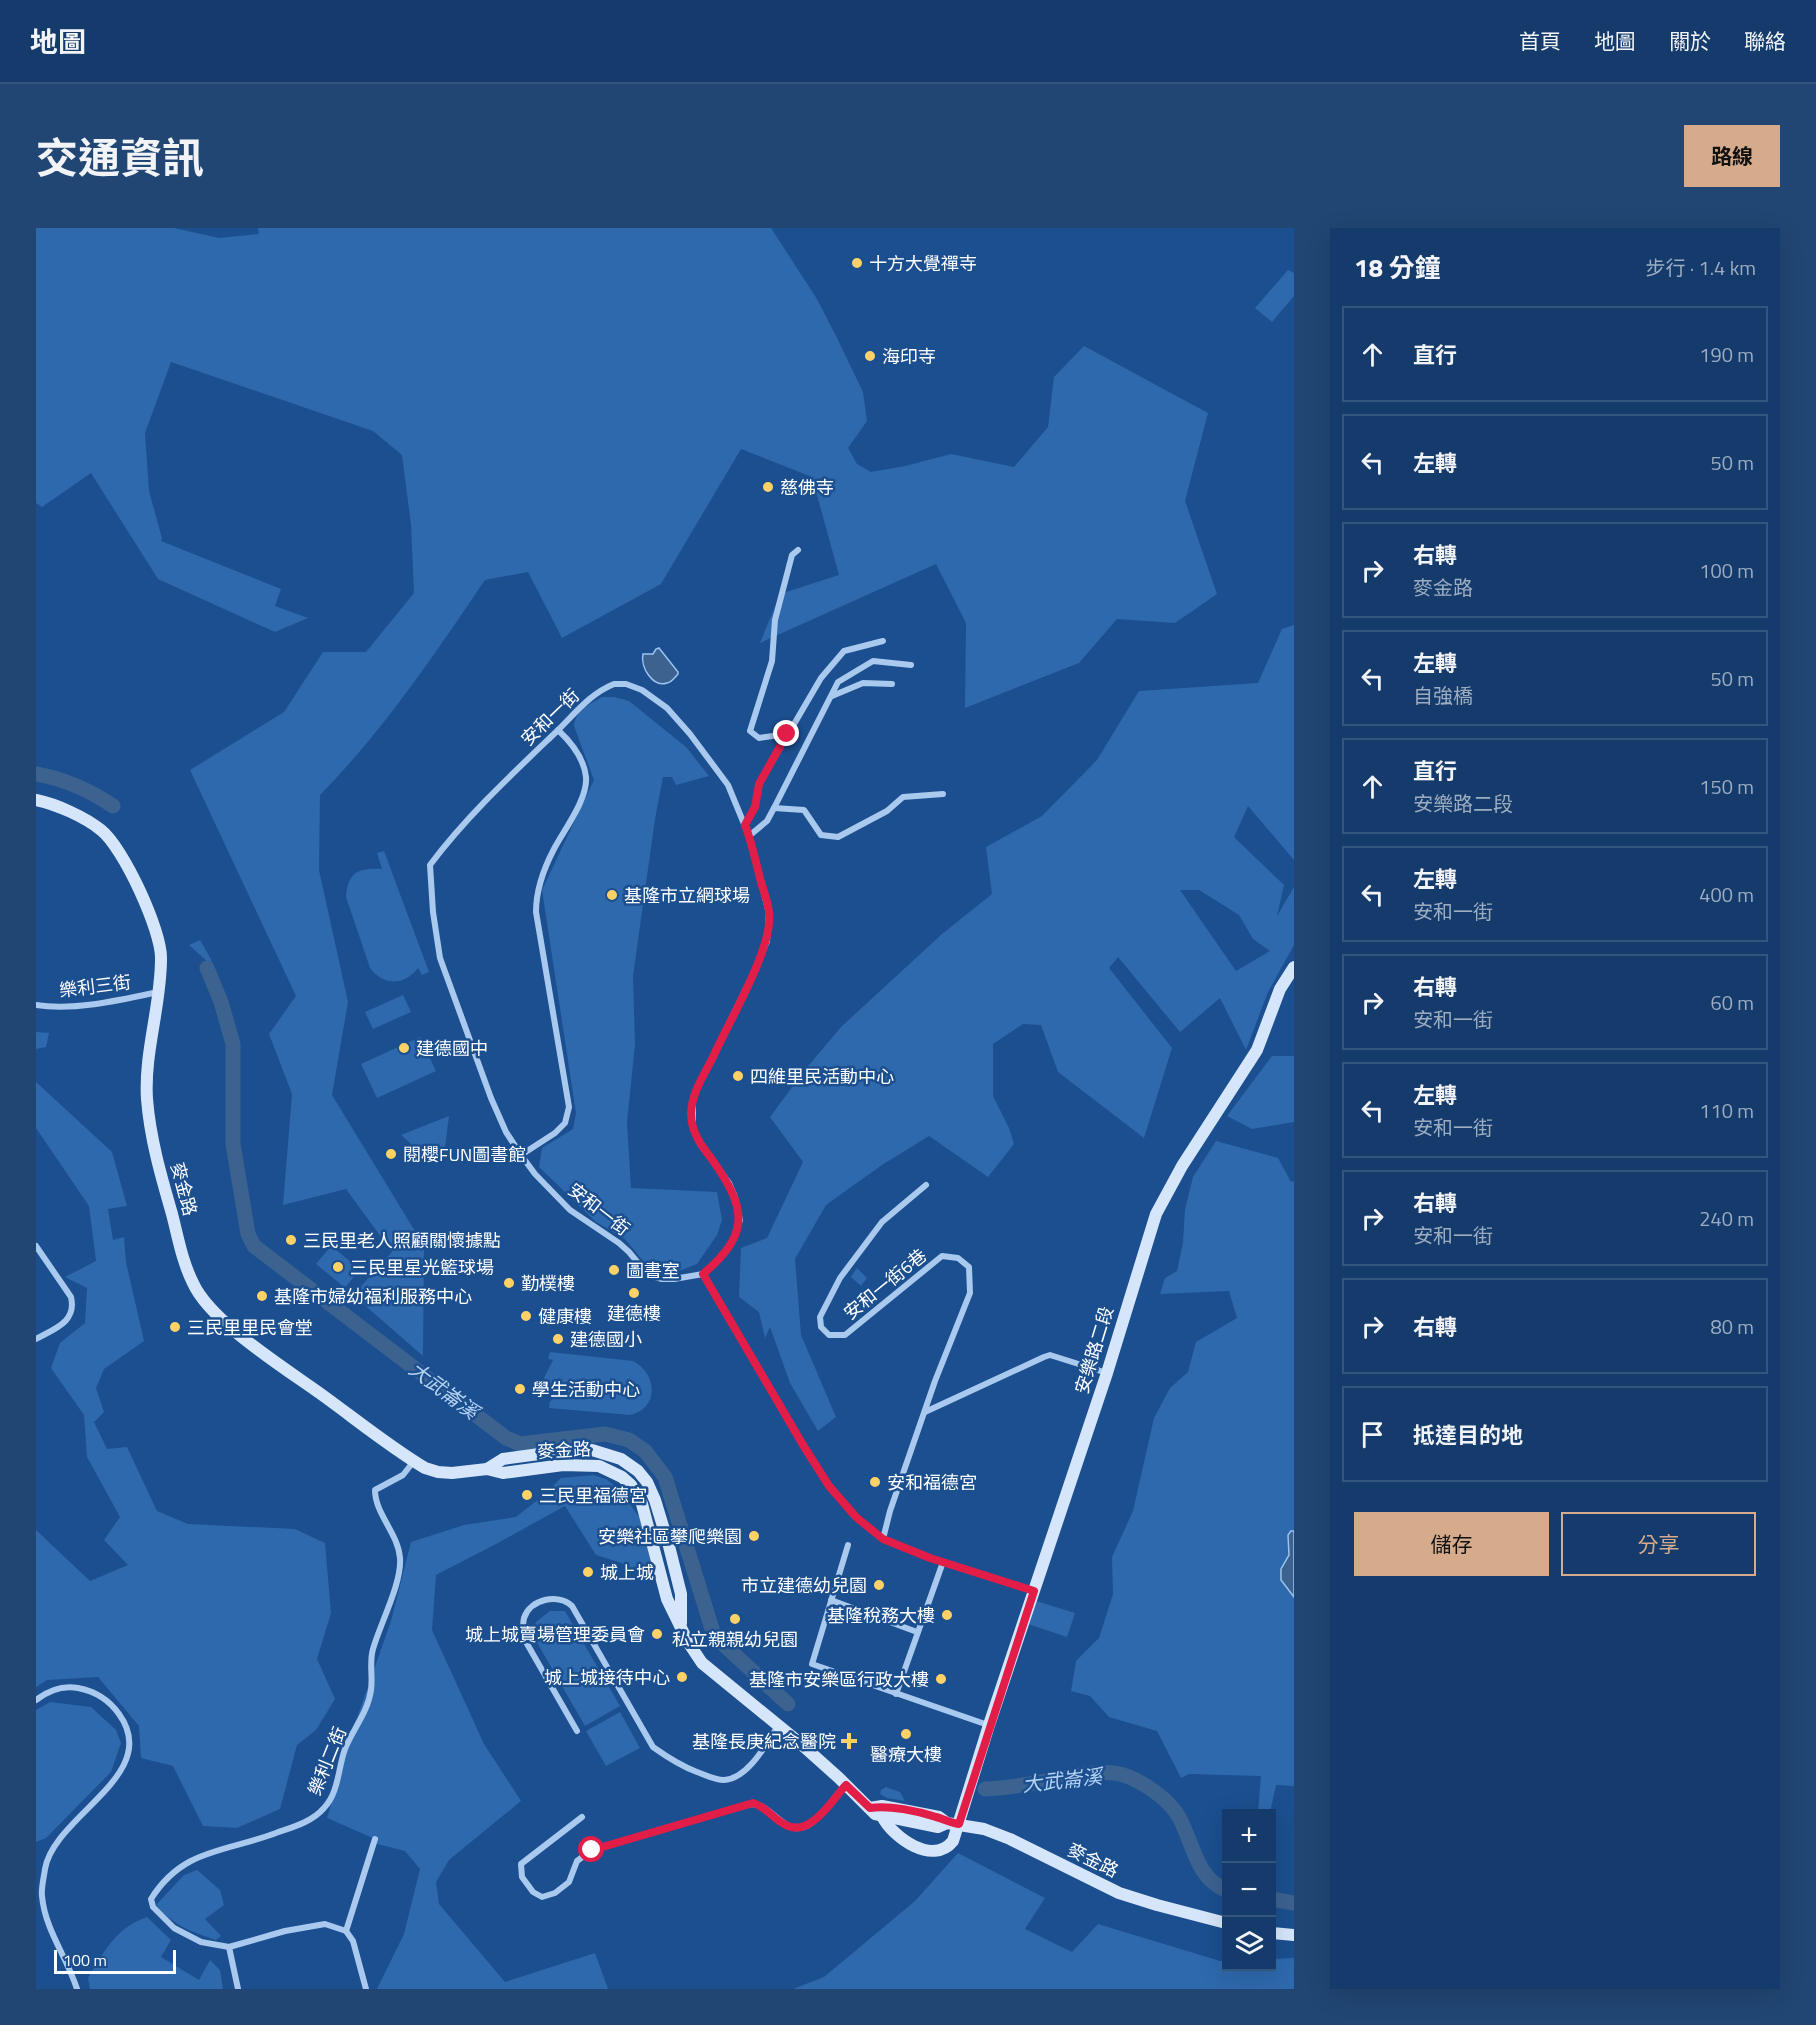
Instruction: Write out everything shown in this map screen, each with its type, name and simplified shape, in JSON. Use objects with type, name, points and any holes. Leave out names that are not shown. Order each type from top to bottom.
[{"type":"street","points":[[787,734],[759,738],[750,731],[772,661],[775,620],[792,555],[798,550]]},
{"type":"street","points":[[745,825],[755,807],[759,784],[821,678],[844,651],[883,641]]},
{"type":"street","points":[[749,836],[767,820],[774,808],[838,682],[873,661],[911,665]]},
{"type":"street","points":[[831,696],[863,683],[892,684]]},
{"type":"street","name":"安和一街","points":[[615,684],[642,690],[667,708],[690,734],[728,785],[745,825],[770,914],[767,941],[693,1097],[691,1114],[693,1129],[700,1144],[729,1184],[735,1197],[740,1220],[733,1240],[719,1260],[703,1274],[661,1279],[648,1275],[619,1243],[570,1210],[535,1174],[506,1132],[440,958],[433,912],[430,865],[450,838],[580,706],[605,688],[615,684]]},
{"type":"street","points":[[521,1155],[555,1133],[565,1123],[569,1107],[536,912],[536,895],[552,851],[581,799],[586,779],[579,755],[571,742],[558,730]]},
{"type":"street","points":[[774,808],[804,810],[821,835],[838,837],[887,811],[903,797],[943,794]]},
{"type":"street","name":"麥金路","points":[[36,800],[50,803],[102,831],[125,863],[145,901],[161,943],[158,992],[147,1084],[150,1120],[155,1154],[182,1251],[196,1288],[206,1304],[224,1321],[425,1468],[452,1473],[487,1469],[503,1473],[563,1465],[599,1466],[615,1472],[632,1485],[642,1504],[667,1599],[688,1642],[702,1662],[846,1785],[875,1814],[938,1827],[953,1824]]},
{"type":"street","name":"安樂路二段","points":[[953,1824],[964,1802],[976,1767],[1162,1200],[1257,1050],[1280,989],[1294,967]]},
{"type":"street","name":"樂利三街","points":[[36,1005],[99,1003],[158,992]]},
{"type":"street","name":"安和一街6巷","points":[[883,1539],[890,1511],[935,1381],[970,1293],[969,1267],[958,1258],[942,1256],[845,1335],[829,1335],[821,1327],[820,1317],[840,1278],[882,1222],[926,1185]]},
{"type":"street","points":[[36,1246],[71,1297],[73,1305],[70,1317],[60,1326],[36,1339]]},
{"type":"street","points":[[703,1274],[829,1486],[856,1517],[883,1539],[944,1563],[1034,1591]]},
{"type":"street","points":[[925,1412],[1050,1355],[1107,1373]]},
{"type":"street","name":"麥金路","points":[[487,1469],[503,1459],[561,1451],[592,1450],[621,1459],[638,1472],[656,1500],[669,1546],[681,1594],[681,1626]]},
{"type":"street","name":"樂利二街","points":[[229,1947],[201,1942],[174,1928],[153,1907],[151,1899],[183,1865],[197,1857],[273,1834],[312,1819],[325,1807],[334,1792],[345,1749],[367,1705],[371,1691],[372,1652],[397,1579],[400,1558],[392,1531],[375,1499],[375,1490],[403,1475],[414,1461]]},
{"type":"street","points":[[848,1545],[812,1664],[989,1725]]},
{"type":"street","points":[[654,1550],[669,1546]]},
{"type":"street","points":[[896,1694],[944,1563]]},
{"type":"street","points":[[577,1731],[523,1633],[526,1613],[538,1603],[546,1600],[560,1599],[572,1606],[653,1747],[670,1760],[712,1777],[723,1780],[732,1778],[747,1768],[761,1753],[778,1726]]},
{"type":"street","points":[[831,1600],[917,1632]]},
{"type":"street","points":[[36,1700],[49,1690],[71,1687],[90,1690],[114,1706],[124,1721],[130,1737],[128,1755],[122,1770],[66,1832],[45,1865],[41,1894],[46,1920],[71,1971],[77,1989]]},
{"type":"street","points":[[582,1816],[521,1864],[522,1877],[533,1892],[542,1897],[555,1893],[569,1882],[577,1861],[592,1850],[753,1803],[760,1805],[786,1826],[803,1827],[814,1821],[846,1785]]},
{"type":"street","name":"麥金路","points":[[870,1808],[882,1806],[939,1817],[953,1824],[984,1829],[1010,1839],[1119,1893],[1222,1922]]},
{"type":"street","points":[[882,1816],[886,1825],[909,1843],[932,1853],[948,1848],[953,1841],[953,1824]]},
{"type":"street","points":[[346,1931],[375,1839]]},
{"type":"street","points":[[238,1989],[229,1947],[285,1931],[325,1924],[346,1931],[353,1941],[366,1989]]},
{"type":"street","points":[[1276,1933],[1294,1935]]},
{"type":"shaded area","points":[[36,228],[174,228],[219,238],[259,234],[258,228],[771,228],[817,299],[863,392],[867,421],[848,448],[857,464],[871,472],[951,454],[1014,467],[1048,427],[1054,377],[1084,346],[1208,413],[1185,501],[1217,594],[1175,623],[1117,619],[1079,663],[965,708],[966,623],[936,564],[760,643],[780,594],[839,575],[812,477],[741,449],[661,584],[562,638],[528,572],[485,580],[387,718],[366,745],[320,795],[319,870],[348,1002],[332,1095],[424,1246],[423,1356],[353,1295],[392,1252],[346,1189],[283,1205],[292,1094],[269,1034],[296,996],[190,770],[284,712],[323,652],[366,652],[414,593],[411,525],[402,455],[373,431],[171,362],[145,433],[149,491],[161,541],[281,589],[275,606],[308,618],[275,632],[158,579],[91,473],[42,507],[36,503]]},
{"type":"shaded area","points":[[1288,270],[1294,273],[1294,296],[1272,322],[1255,308]]},
{"type":"shaded area","points":[[1294,625],[1294,860],[1248,806],[1234,837],[1284,885],[1277,916],[1294,887],[1294,945],[1268,992],[1246,1050],[1220,998],[1180,1032],[1118,957],[1109,968],[1172,1048],[1144,1138],[1058,1072],[1041,1025],[1023,1024],[993,1044],[993,1096],[1009,1128],[1014,1144],[988,1177],[929,1136],[882,1165],[826,1205],[795,1259],[801,1335],[836,1417],[818,1431],[790,1383],[770,1327],[765,1338],[759,1312],[739,1297],[741,1248],[767,1238],[803,1162],[770,1117],[841,1027],[942,934],[992,894],[986,847],[1042,816],[1097,760],[1139,691],[1258,683],[1282,629]],"holes":[[[1180,890],[1199,890],[1239,915],[1253,939],[1270,951],[1236,971]]]},
{"type":"shaded area","points":[[659,648],[678,672],[670,682],[662,684],[652,679],[643,659],[643,654],[653,654]]},
{"type":"shaded area","points":[[602,697],[629,701],[686,747],[709,776],[676,785],[672,777],[663,777],[633,976],[635,1044],[627,1122],[631,1188],[717,1192],[722,1220],[717,1235],[697,1264],[679,1271],[663,1273],[656,1272],[644,1262],[625,1239],[596,1222],[539,1167],[542,1148],[573,1129],[576,1113],[542,890],[594,780],[574,726],[575,721],[584,708]]},
{"type":"shaded area","points":[[384,851],[429,972],[422,975],[418,968],[407,978],[394,982],[381,978],[370,968],[346,897],[349,882],[356,873],[367,869],[382,869],[377,853]]},
{"type":"shaded area","points":[[200,940],[212,961],[209,963],[189,945]]},
{"type":"shaded area","points":[[403,995],[411,1012],[373,1029],[365,1012]]},
{"type":"shaded area","points":[[36,1032],[49,1033],[46,1047],[36,1049]]},
{"type":"shaded area","points":[[420,1037],[436,1071],[377,1098],[361,1064]]},
{"type":"shaded area","points":[[1272,1056],[1294,1056],[1294,1122],[1252,1129],[1227,1116]]},
{"type":"shaded area","points":[[36,1082],[112,1152],[127,1206],[108,1209],[113,1240],[124,1237],[126,1262],[144,1341],[104,1369],[96,1388],[104,1412],[94,1422],[107,1449],[127,1447],[157,1511],[188,1524],[295,1529],[325,1543],[331,1613],[317,1659],[335,1699],[316,1730],[297,1745],[280,1809],[237,1828],[203,1826],[173,1766],[141,1758],[139,1726],[98,1677],[47,1680],[36,1687],[36,1530],[90,1581],[128,1565],[104,1540],[120,1517],[87,1457],[84,1415],[51,1368],[60,1343],[85,1323],[87,1288],[65,1277],[96,1261],[89,1206],[36,1128]]},
{"type":"shaded area","points":[[449,1116],[444,1155],[429,1160],[401,1135]]},
{"type":"shaded area","points":[[1216,1141],[1278,1158],[1291,1182],[1294,1181],[1294,1531],[1288,1535],[1289,1555],[1281,1569],[1289,1591],[1294,1597],[1294,1786],[1276,1785],[1271,1809],[1258,1809],[1261,1776],[1189,1774],[1181,1778],[1157,1731],[1109,1717],[1090,1696],[1071,1691],[1076,1661],[1099,1638],[1113,1594],[1112,1557],[1133,1511],[1154,1418],[1170,1388],[1188,1372],[1196,1342],[1237,1318],[1229,1291],[1160,1294],[1165,1278],[1177,1271],[1183,1243],[1185,1209],[1193,1177]]},
{"type":"shaded area","name":"三民里星光籃球場","points":[[331,1246],[360,1269],[345,1288],[316,1264]]},
{"type":"shaded area","points":[[857,1268],[867,1278],[861,1286],[851,1277]]},
{"type":"shaded area","points":[[550,1352],[633,1361],[647,1374],[651,1382],[650,1399],[646,1406],[630,1415],[549,1408],[552,1400],[544,1378],[553,1360],[548,1359]]},
{"type":"shaded area","points":[[593,1475],[606,1479],[619,1489],[639,1517],[653,1562],[649,1578],[619,1562],[596,1555],[565,1506],[436,1575],[432,1630],[484,1744],[521,1801],[449,1860],[436,1882],[439,1904],[505,1982],[595,1953],[608,1989],[377,1989],[404,1934],[420,1869],[405,1851],[377,1844],[375,1839],[327,1818],[358,1715],[391,1621],[411,1542],[464,1525],[516,1517],[561,1478]]},
{"type":"shaded area","points":[[1294,1531],[1294,1597],[1281,1580],[1281,1569],[1289,1555],[1288,1535]]},
{"type":"shaded area","points":[[1030,1599],[1075,1613],[1067,1637],[1022,1622]]},
{"type":"shaded area","points":[[550,1611],[565,1611],[620,1706],[585,1726],[531,1632],[536,1622]]},
{"type":"shaded area","points":[[50,1702],[91,1707],[116,1730],[121,1743],[111,1772],[46,1838],[36,1842],[36,1710]]},
{"type":"shaded area","points":[[620,1712],[640,1748],[606,1766],[586,1731]]},
{"type":"shaded area","points":[[886,1787],[900,1792],[905,1801],[887,1798],[880,1794],[881,1790]]},
{"type":"shaded area","points":[[958,1853],[1045,1898],[1025,1929],[1072,1952],[1098,1924],[1222,1961],[1222,1971],[1276,1971],[1276,1959],[1294,1958],[1294,1989],[793,1989],[824,1977],[915,1901]]},
{"type":"shaded area","points":[[197,1870],[220,1890],[224,1905],[205,1919],[221,1936],[216,1940],[176,1923],[156,1905],[184,1875]]},
{"type":"shaded area","points":[[147,1917],[171,1940],[161,1957],[199,1980],[210,1960],[220,1970],[223,1989],[90,1989],[88,1978],[112,1942],[127,1927]]},
{"type":"waterway","name":"大武崙溪","points":[[36,774],[76,786],[113,806]]},
{"type":"waterway","name":"大武崙溪","points":[[207,968],[221,1002],[233,1044],[233,1144],[248,1234],[254,1246],[506,1438],[520,1444],[605,1434],[629,1440],[645,1451],[665,1477],[713,1632],[788,1704]]},
{"type":"waterway","name":"大武崙溪","points":[[985,1789],[1005,1788],[1095,1773],[1114,1773],[1131,1778],[1157,1793],[1174,1809],[1202,1869],[1208,1878],[1222,1888]]},
{"type":"waterway","name":"大武崙溪","points":[[1276,1900],[1294,1903]]},
{"type":"place","name":"十方大覺禪寺","points":[[857,263]]},
{"type":"place","name":"海印寺","points":[[870,356]]},
{"type":"place","name":"慈佛寺","points":[[768,487]]},
{"type":"place","name":"基隆市立網球場","points":[[612,895]]},
{"type":"place","name":"建德國中","points":[[404,1048]]},
{"type":"place","name":"四維里民活動中心","points":[[738,1076]]},
{"type":"place","name":"閱櫻FUN圖書館","points":[[391,1154]]},
{"type":"place","name":"三民里老人照顧關懷據點","points":[[291,1240]]},
{"type":"place","name":"三民里星光籃球場","points":[[338,1267]]},
{"type":"place","name":"圖書室","points":[[614,1270]]},
{"type":"place","name":"勤樸樓","points":[[509,1283]]},
{"type":"place","name":"建德樓","points":[[634,1293]]},
{"type":"place","name":"基隆市婦幼福利服務中心","points":[[262,1296]]},
{"type":"place","name":"健康樓","points":[[526,1316]]},
{"type":"place","name":"三民里里民會堂","points":[[175,1327]]},
{"type":"place","name":"建德國小","points":[[558,1339]]},
{"type":"place","name":"學生活動中心","points":[[520,1389]]},
{"type":"place","name":"安和福德宮","points":[[875,1482]]},
{"type":"place","name":"三民里福德宮","points":[[527,1495]]},
{"type":"place","name":"安樂社區攀爬樂園","points":[[754,1536]]},
{"type":"place","name":"城上城","points":[[588,1572]]},
{"type":"place","name":"市立建德幼兒園","points":[[879,1585]]},
{"type":"place","name":"基隆稅務大樓","points":[[947,1615]]},
{"type":"place","name":"私立親親幼兒園","points":[[735,1619]]},
{"type":"place","name":"城上城賣場管理委員會","points":[[657,1634]]},
{"type":"place","name":"城上城接待中心","points":[[682,1677]]},
{"type":"place","name":"基隆市安樂區行政大樓","points":[[941,1679]]},
{"type":"place","name":"醫療大樓","points":[[906,1734]]},
{"type":"place","name":"基隆長庚紀念醫院","points":[[849,1741]]},
{"type":"route","points":[[592,1850],[753,1803],[760,1805],[786,1826],[803,1827],[814,1821],[846,1785],[870,1808],[882,1806],[939,1817],[947,1823],[959,1824],[964,1802],[1034,1591],[930,1558],[883,1539],[856,1517],[829,1486],[803,1445],[703,1274],[719,1260],[733,1240],[740,1220],[735,1197],[729,1184],[700,1144],[693,1129],[691,1114],[693,1097],[767,941],[770,914],[745,825],[755,807],[759,784],[787,734]]}]
